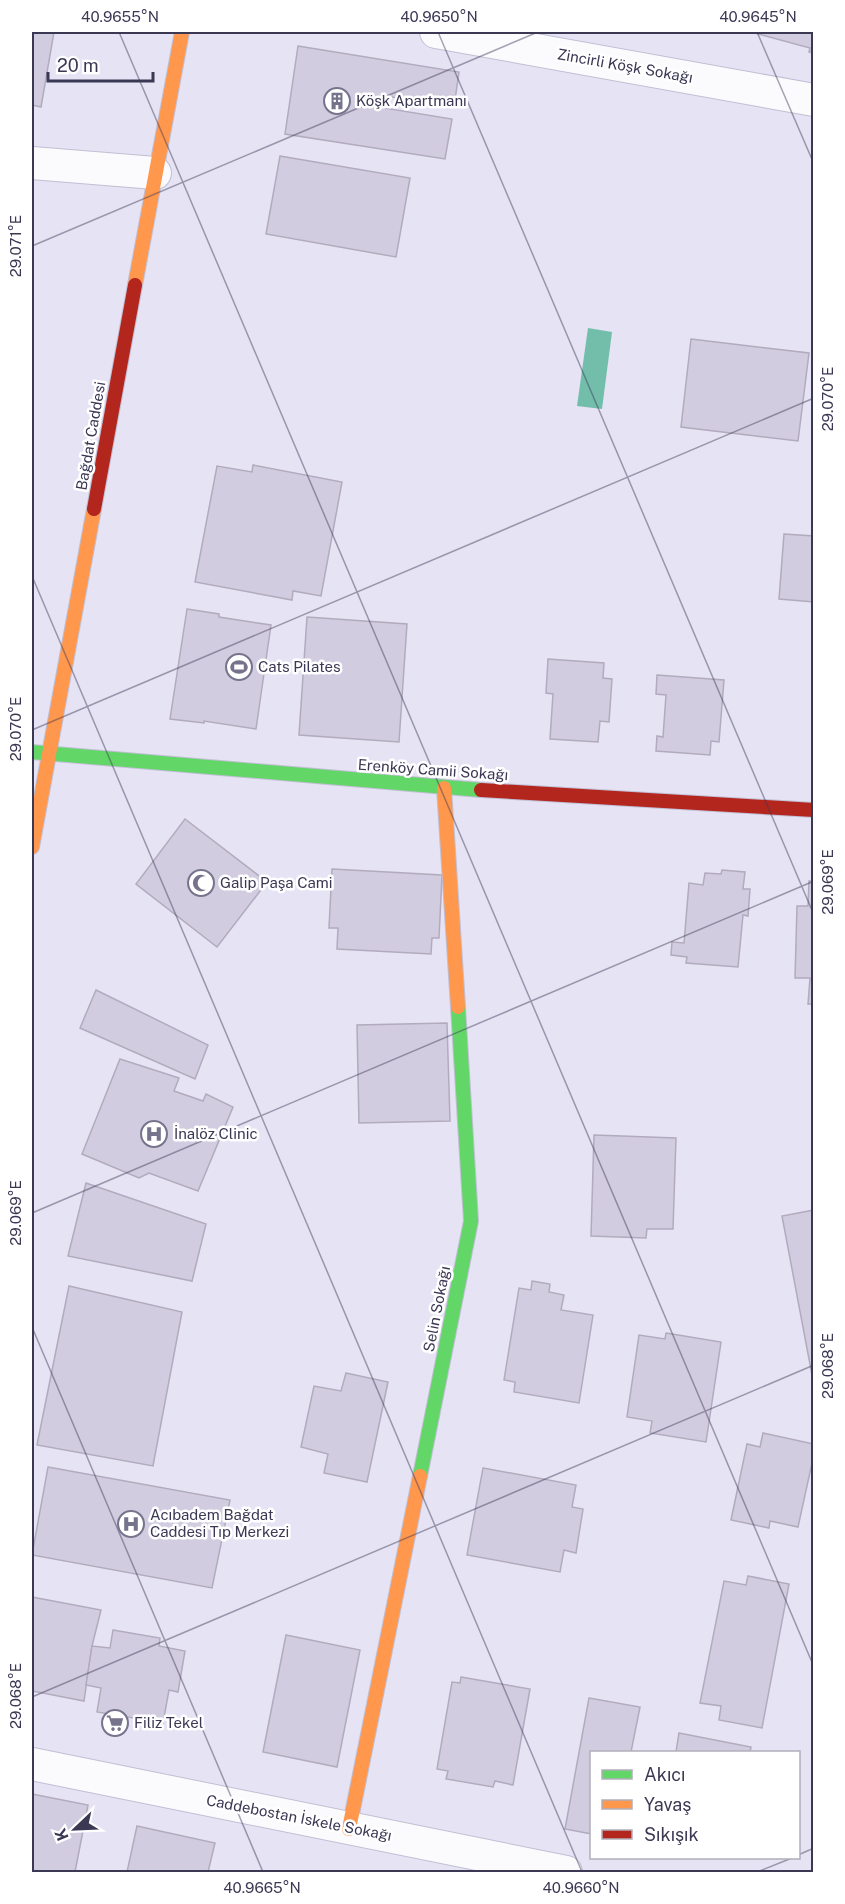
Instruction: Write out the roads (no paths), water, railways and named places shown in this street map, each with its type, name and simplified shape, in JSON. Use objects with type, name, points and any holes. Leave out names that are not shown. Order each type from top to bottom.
[{"type":"street","name":"Bağdat Caddesi","points":[[32,847],[182,32]]},
{"type":"street","name":"Zincirli Köşk Sokağı","points":[[435,32],[813,100]]},
{"type":"street","points":[[32,163],[155,173]]},
{"type":"street","name":"Erenköy Camii Sokağı","points":[[32,752],[444,788],[813,810]]},
{"type":"street","name":"Selin Sokağı","points":[[349,1828],[471,1221],[444,788]]},
{"type":"street","name":"Caddebostan İskele Sokağı","points":[[32,1764],[566,1872]]},
{"type":"place","name":"Köşk Apartmanı","points":[[337,101]]},
{"type":"place","name":"Cats Pilates","points":[[239,667]]},
{"type":"place","name":"Galip Paşa Cami","points":[[201,883]]},
{"type":"place","name":"İnalöz Clinic","points":[[154,1134]]},
{"type":"place","name":"Acıbadem Bağdat Caddesi Tıp Merkezi","points":[[131,1524]]},
{"type":"place","name":"Filiz Tekel","points":[[115,1723]]}]
